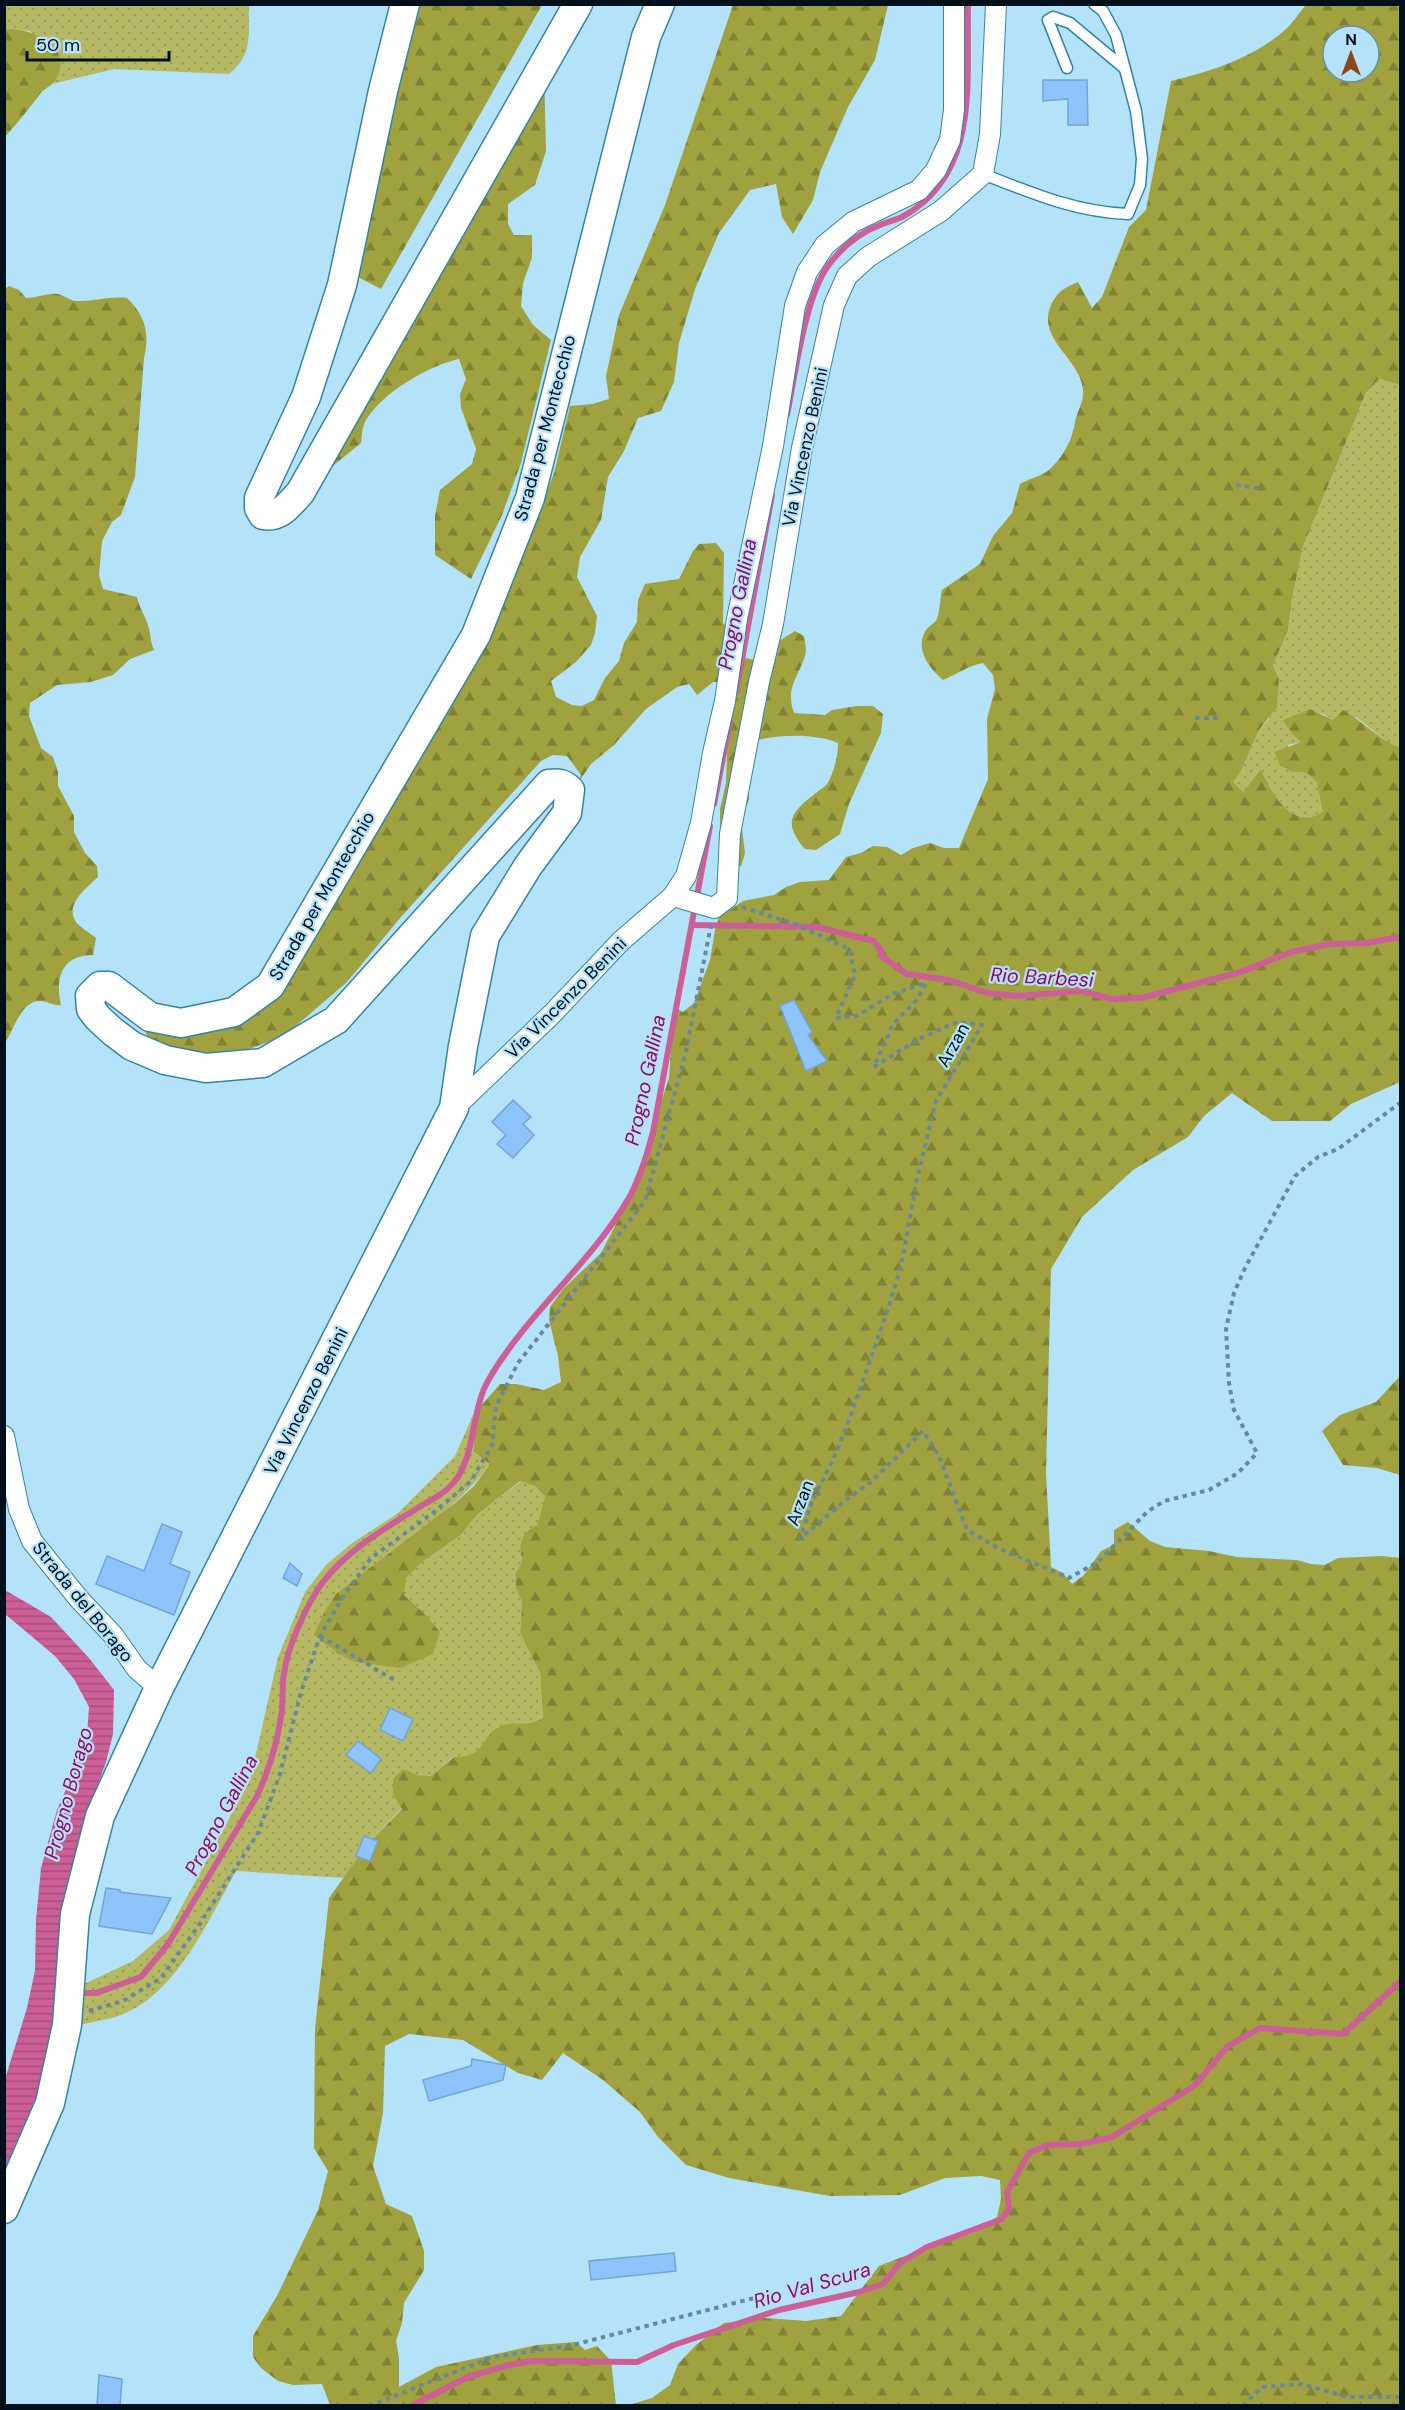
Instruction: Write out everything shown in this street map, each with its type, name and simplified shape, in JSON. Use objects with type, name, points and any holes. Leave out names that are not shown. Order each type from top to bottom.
[{"type":"street","points":[[405,4],[382,91],[342,285],[306,397],[259,498],[259,508],[264,515],[272,517],[281,513],[300,493],[578,4]]},
{"type":"street","name":"Strada per Montecchio","points":[[454,1108],[463,1046],[485,936],[528,866],[567,813],[570,790],[565,785],[549,784],[336,1020],[263,1063],[206,1068],[165,1060],[132,1046],[112,1031],[91,1009],[90,996],[100,986],[109,986],[150,1017],[181,1023],[234,1012],[270,986],[476,635],[530,498],[646,37],[660,4]]},
{"type":"street","name":"Via Vincenzo Benini","points":[[4,2209],[50,2103],[69,2000],[75,1914],[100,1816],[159,1688],[454,1108],[552,1014],[621,941],[678,898],[701,823],[725,701],[746,575],[773,446],[795,306],[807,272],[825,245],[853,222],[919,190],[936,170],[950,140],[954,110],[954,4]]},
{"type":"street","points":[[983,174],[990,134],[996,4]]},
{"type":"street","name":"Via Vincenzo Benini","points":[[719,904],[728,898],[730,834],[759,682],[773,624],[802,448],[834,305],[847,276],[868,257],[941,211],[983,174]]},
{"type":"street","points":[[678,898],[719,904]]},
{"type":"street","name":"Strada del Borago","points":[[4,1436],[19,1509],[32,1541],[79,1599],[113,1635],[137,1669],[159,1688]]},
{"type":"lane","points":[[983,174],[1073,207],[1098,213],[1128,214],[1140,185],[1142,159],[1136,111],[1116,35],[1103,11],[1094,4]]},
{"type":"lane","points":[[1067,68],[1048,20],[1053,17],[1070,22],[1124,68]]},
{"type":"path","points":[[1236,485],[1258,488]]},
{"type":"path","points":[[1195,718],[1218,718]]},
{"type":"path","points":[[69,2000],[123,2001],[161,1978],[258,1833],[280,1774],[301,1692],[320,1636],[345,1594],[371,1558],[434,1513],[471,1481],[492,1445],[496,1406],[518,1363],[645,1201],[686,1052],[719,904]]},
{"type":"path","name":"Arzan","points":[[719,904],[795,924],[849,949],[855,975],[836,1018],[856,1016],[893,994],[926,983],[916,1001],[894,1024],[874,1066],[919,1039],[957,1022],[982,1025],[936,1101],[917,1179],[901,1266],[889,1306],[852,1412],[836,1453],[812,1502],[800,1539],[871,1482],[923,1431],[939,1456],[967,1530],[1000,1549],[1069,1578],[1098,1562],[1147,1512],[1164,1501],[1209,1490],[1238,1473],[1257,1453],[1234,1410],[1229,1383],[1226,1329],[1233,1293],[1295,1176],[1318,1157],[1338,1149],[1401,1103]]},
{"type":"path","points":[[320,1636],[394,1680]]},
{"type":"path","points":[[369,2406],[493,2357],[569,2346],[758,2297]]},
{"type":"path","points":[[1243,2406],[1262,2387],[1301,2384],[1348,2397],[1401,2397]]},
{"type":"green space","points":[[4,5],[249,5],[248,43],[243,59],[229,74],[114,69],[52,84],[61,67],[30,31],[5,29]]},
{"type":"green space","points":[[411,5],[542,5],[381,289],[354,275]]},
{"type":"green space","points":[[733,5],[888,5],[875,60],[848,107],[820,172],[813,200],[793,234],[782,217],[776,184],[750,190],[719,233],[695,289],[679,343],[674,382],[661,411],[638,418],[624,451],[608,477],[601,520],[580,557],[577,577],[597,616],[591,645],[576,662],[551,681],[556,697],[572,705],[582,706],[594,700],[605,678],[619,661],[624,643],[637,622],[638,600],[645,584],[679,579],[699,544],[716,543],[724,553],[723,623],[730,630],[745,658],[760,661],[779,641],[795,631],[804,636],[806,654],[791,696],[794,713],[825,715],[832,710],[873,706],[883,714],[881,733],[849,804],[840,834],[816,850],[805,849],[798,840],[792,824],[795,812],[827,784],[835,764],[838,743],[798,736],[756,740],[749,759],[749,799],[741,821],[745,853],[741,867],[725,847],[720,831],[720,809],[726,783],[730,682],[713,682],[697,695],[689,684],[677,687],[646,709],[614,745],[591,764],[578,783],[581,775],[567,756],[553,755],[541,761],[401,917],[347,982],[291,1030],[271,1041],[217,1061],[154,1051],[142,1024],[260,1001],[533,529],[554,473],[570,406],[592,404],[609,399],[606,376],[619,315],[665,205]]},
{"type":"green space","points":[[1306,5],[1400,5],[1400,385],[1379,379],[1366,393],[1303,547],[1288,631],[1273,665],[1279,679],[1277,707],[1259,730],[1241,771],[1233,782],[1243,792],[1261,769],[1279,801],[1293,814],[1310,817],[1323,812],[1317,783],[1307,773],[1292,772],[1280,765],[1274,752],[1301,742],[1283,720],[1310,709],[1333,720],[1343,710],[1400,748],[1400,1082],[1351,1104],[1330,1121],[1272,1121],[1232,1093],[1204,1116],[1188,1137],[1133,1170],[1082,1217],[1051,1269],[1046,1473],[1051,1567],[1063,1573],[1072,1584],[1084,1575],[1101,1551],[1114,1545],[1114,1530],[1128,1522],[1150,1541],[1165,1547],[1209,1551],[1237,1557],[1297,1560],[1325,1565],[1338,1558],[1382,1556],[1400,1558],[1400,2405],[629,2405],[652,2398],[670,2385],[678,2364],[696,2345],[724,2323],[765,2318],[806,2321],[841,2316],[879,2266],[946,2240],[974,2233],[997,2217],[1001,2199],[1000,2180],[981,2176],[945,2178],[900,2195],[830,2196],[729,2178],[686,2165],[658,2137],[640,2112],[603,2080],[563,2053],[542,2080],[518,2073],[463,2040],[409,2034],[385,2046],[383,2113],[373,2166],[386,2204],[412,2216],[424,2251],[424,2270],[404,2303],[402,2323],[396,2341],[399,2358],[399,2387],[436,2367],[537,2345],[576,2342],[585,2350],[597,2346],[611,2361],[616,2405],[330,2405],[322,2384],[293,2385],[278,2381],[261,2368],[253,2357],[253,2336],[278,2294],[318,2210],[328,2171],[314,2148],[315,2029],[329,1898],[367,1845],[402,1809],[393,1794],[393,1779],[403,1769],[417,1775],[431,1776],[454,1757],[465,1756],[479,1750],[489,1735],[502,1726],[530,1723],[543,1718],[540,1673],[520,1633],[522,1602],[516,1589],[515,1574],[522,1561],[520,1546],[525,1533],[537,1525],[545,1497],[535,1486],[520,1481],[477,1515],[461,1535],[422,1562],[406,1578],[404,1595],[425,1614],[440,1632],[433,1654],[400,1668],[355,1662],[339,1654],[314,1635],[336,1594],[474,1486],[490,1464],[474,1452],[473,1415],[500,1384],[516,1384],[544,1390],[561,1382],[558,1356],[549,1320],[550,1307],[563,1289],[601,1253],[619,1218],[644,1155],[669,1078],[674,1007],[683,1012],[694,1003],[710,960],[719,917],[743,901],[774,895],[800,882],[829,880],[846,857],[861,853],[873,846],[887,847],[901,855],[913,848],[930,843],[944,848],[959,848],[988,779],[987,719],[995,689],[993,675],[983,663],[943,680],[925,658],[922,651],[923,637],[926,630],[937,619],[942,590],[980,564],[993,536],[1012,513],[1020,484],[1049,470],[1064,452],[1072,436],[1083,390],[1075,369],[1052,335],[1048,316],[1051,305],[1062,290],[1078,282],[1092,308],[1102,297],[1129,227],[1146,210],[1171,81],[1217,68],[1246,56],[1273,40]]},
{"type":"green space","points":[[5,29],[32,33],[43,39],[57,51],[61,62],[56,80],[41,93],[5,137]]},
{"type":"green space","points":[[544,69],[546,151],[535,185],[508,204],[508,224],[514,235],[532,235],[532,258],[523,283],[521,306],[533,325],[551,340],[521,463],[502,515],[471,579],[435,555],[435,516],[440,490],[472,464],[476,449],[461,408],[460,394],[466,379],[459,359],[420,374],[395,390],[366,420],[361,443],[334,465],[314,476]]},
{"type":"green space","points":[[9,286],[19,290],[26,298],[58,294],[77,301],[127,298],[142,318],[146,333],[146,349],[135,477],[121,515],[112,522],[102,541],[99,575],[103,589],[137,597],[148,625],[154,650],[130,659],[113,675],[91,682],[57,685],[30,703],[29,716],[41,748],[53,757],[58,772],[58,786],[74,816],[74,832],[85,853],[97,866],[98,877],[78,897],[73,909],[76,922],[96,938],[93,955],[74,959],[63,970],[59,986],[61,1005],[42,1001],[29,1005],[19,1016],[5,1043],[4,289]]},
{"type":"green space","points":[[1379,379],[1400,385],[1400,748],[1391,745],[1356,717],[1333,720],[1321,713],[1302,742],[1288,745],[1292,772],[1307,773],[1317,783],[1324,812],[1312,817],[1301,817],[1293,814],[1279,801],[1261,769],[1243,792],[1232,782],[1241,771],[1259,730],[1269,719],[1279,679],[1273,665],[1288,631],[1303,547],[1366,393]]},
{"type":"green space","points":[[1400,1376],[1400,1475],[1377,1468],[1343,1465],[1322,1431],[1340,1415],[1376,1402]]},
{"type":"green space","points":[[473,1415],[474,1452],[490,1464],[462,1495],[431,1523],[363,1574],[355,1662],[383,1666],[425,1614],[404,1595],[405,1578],[422,1562],[461,1535],[477,1515],[521,1481],[535,1486],[545,1497],[537,1525],[520,1547],[522,1561],[515,1574],[516,1589],[522,1602],[520,1633],[540,1673],[543,1719],[530,1723],[515,1723],[489,1735],[481,1749],[468,1757],[453,1757],[431,1776],[417,1775],[402,1808],[367,1845],[344,1878],[236,1871],[191,1951],[162,1987],[145,2002],[126,2013],[81,2025],[82,1985],[133,1961],[169,1930],[250,1780],[278,1657],[305,1592],[326,1565],[352,1543],[397,1514],[455,1456]]},
{"type":"water","name":"Progno Borago","points":[[5,1590],[51,1617],[89,1658],[114,1690],[113,1734],[106,1762],[84,1824],[60,2019],[41,2086],[5,2168],[5,2079],[27,2008],[35,1971],[36,1920],[41,1868],[57,1810],[81,1755],[87,1735],[89,1707],[74,1679],[55,1656],[5,1614]]},
{"type":"building","points":[[1043,80],[1087,80],[1088,125],[1068,125],[1068,99],[1043,101]]},
{"type":"building","points":[[794,1000],[812,1032],[808,1035],[827,1061],[806,1071],[780,1006]]},
{"type":"building","points":[[513,1100],[531,1117],[523,1124],[534,1135],[513,1158],[497,1144],[506,1135],[492,1122]]},
{"type":"building","points":[[162,1524],[182,1532],[170,1564],[190,1572],[174,1615],[96,1584],[107,1556],[144,1571]]},
{"type":"building","points":[[290,1563],[302,1574],[297,1586],[283,1578]]},
{"type":"building","points":[[390,1708],[413,1719],[403,1741],[380,1730]]},
{"type":"building","points":[[358,1741],[381,1759],[371,1773],[346,1755]]},
{"type":"building","points":[[364,1836],[378,1841],[370,1861],[356,1856]]},
{"type":"building","points":[[106,1888],[120,1890],[120,1892],[171,1898],[152,1934],[99,1926]]},
{"type":"building","points":[[472,2059],[506,2065],[503,2080],[429,2101],[423,2080],[471,2066]]},
{"type":"building","points":[[674,2253],[676,2271],[591,2280],[589,2261]]},
{"type":"building","points":[[99,2375],[122,2379],[120,2406],[97,2406]]},
{"type":"waterway","name":"Progno Gallina","points":[[787,415],[807,316],[820,280],[828,266],[845,247],[858,237],[872,228],[902,217],[927,199],[945,176],[957,151],[964,123],[967,94],[968,4]]},
{"type":"waterway","name":"Progno Gallina","points":[[736,692],[772,495]]},
{"type":"waterway","name":"Progno Gallina","points":[[714,804],[730,722]]},
{"type":"waterway","name":"Progno Gallina","points":[[78,1993],[96,1993],[141,1977],[168,1944],[262,1785],[278,1732],[282,1710],[283,1678],[289,1652],[317,1591],[332,1571],[364,1543],[440,1495],[455,1481],[467,1458],[479,1404],[489,1379],[522,1332],[615,1220],[630,1196],[641,1173],[653,1132],[710,826]]},
{"type":"waterway","name":"Rio Barbesi","points":[[692,925],[817,927],[874,941],[882,952],[881,956],[907,974],[949,980],[987,993],[1018,996],[1081,991],[1112,999],[1141,998],[1241,972],[1291,952],[1330,944],[1367,943],[1400,937]]},
{"type":"waterway","name":"Rio Val Scura","points":[[411,2406],[468,2377],[509,2365],[532,2361],[637,2362],[674,2345],[779,2310],[859,2292],[883,2284],[900,2263],[927,2247],[1002,2219],[1009,2209],[1007,2192],[1029,2153],[1047,2145],[1081,2144],[1112,2137],[1194,2086],[1228,2046],[1260,2028],[1343,2034],[1400,1982]]}]
